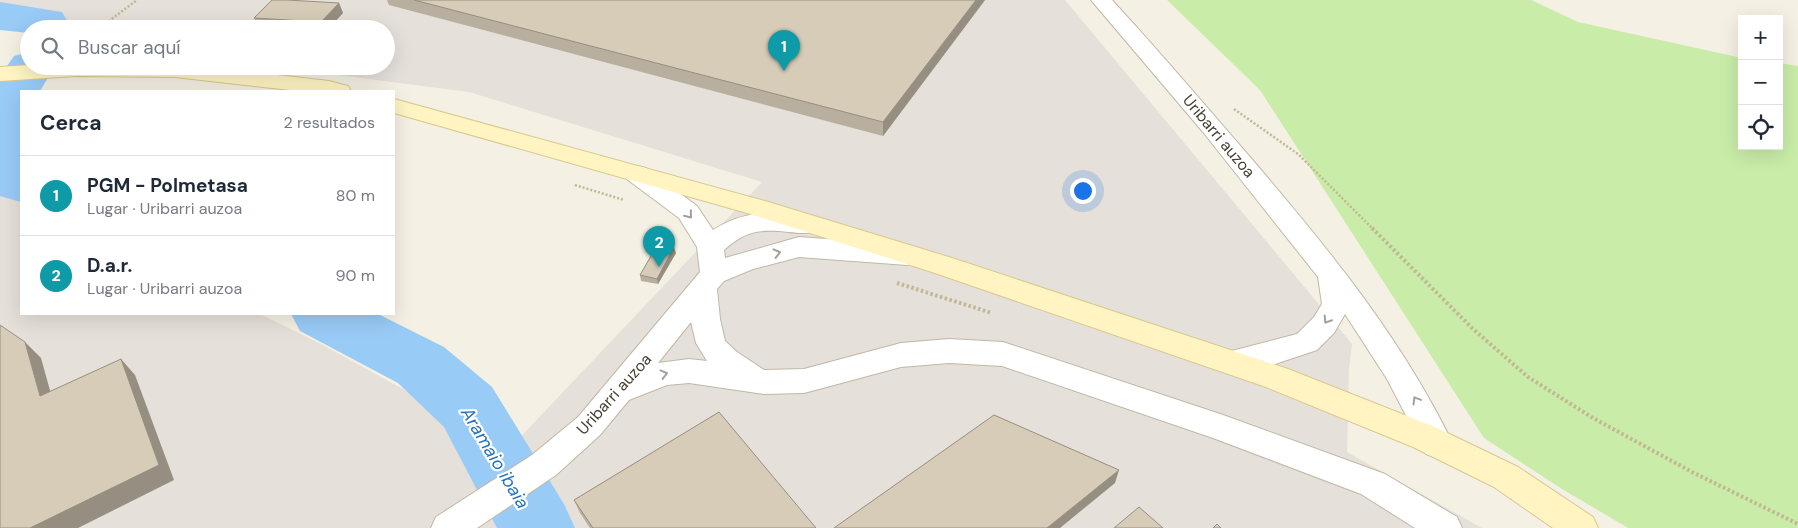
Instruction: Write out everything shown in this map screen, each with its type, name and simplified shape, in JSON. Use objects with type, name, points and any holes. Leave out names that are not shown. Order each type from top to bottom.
[{"type":"main road","points":[[7,72],[20,71]]},
{"type":"main road","points":[[218,75],[336,90]]},
{"type":"main road","points":[[395,106],[726,199],[818,227],[1277,378],[1437,444],[1506,478],[1581,528]]},
{"type":"street","name":"Uribarri auzoa","points":[[1101,0],[1164,71],[1301,233],[1356,306],[1390,358],[1422,410],[1437,444]]},
{"type":"street","points":[[637,174],[688,212],[716,268],[706,323],[714,349]]},
{"type":"street","points":[[726,199],[743,218],[745,224],[770,220],[818,227]]},
{"type":"street","name":"Uribarri auzoa","points":[[458,521],[544,465],[589,426],[668,332],[716,268],[747,252],[745,224]]},
{"type":"street","points":[[716,268],[799,247],[910,256]]},
{"type":"street","points":[[1230,362],[1275,352],[1307,342],[1324,325],[1336,304],[1332,274]]},
{"type":"street","points":[[668,332],[696,338],[714,349],[734,366],[764,382]]},
{"type":"street","points":[[618,391],[665,373],[690,371],[764,382],[804,381],[901,355],[949,350],[1003,354],[1223,428],[1373,484],[1445,528]]},
{"type":"path","points":[[110,20],[137,0]]},
{"type":"path","points":[[1231,107],[1298,154],[1472,328],[1528,377],[1593,418],[1684,467],[1798,524]]},
{"type":"path","points":[[573,184],[630,202]]},
{"type":"path","points":[[887,280],[1000,316]]},
{"type":"shaded area","points":[[0,0],[1065,0],[1352,344],[1349,370],[1347,452],[1482,528],[0,528],[0,188],[20,198],[20,315],[262,315],[321,344],[510,448],[762,182],[469,92],[338,75],[395,75],[395,20],[20,20],[20,31],[0,28]]},
{"type":"green space","points":[[1167,0],[1531,0],[1578,22],[1738,57],[1738,150],[1783,150],[1783,64],[1798,66],[1798,528],[1628,528],[1562,489],[1484,438],[1260,90]]},
{"type":"building","points":[[272,0],[339,3],[323,20],[254,18]]},
{"type":"building","points":[[414,0],[976,0],[883,122]]},
{"type":"building","points":[[658,244],[674,247],[657,279],[640,275]]},
{"type":"building","points":[[0,325],[25,342],[40,396],[121,359],[159,465],[30,528],[0,528]]},
{"type":"building","points":[[719,412],[816,528],[593,528],[574,500]]},
{"type":"building","points":[[994,415],[1119,470],[1047,528],[834,528]]},
{"type":"building","points":[[1139,507],[1163,528],[1114,528]]},
{"type":"building","points":[[1217,524],[1221,528],[1213,528]]},
{"type":"waterway","name":"Aramaio ibaia","points":[[0,16],[31,20]]},
{"type":"waterway","name":"Aramaio ibaia","points":[[20,184],[1,176],[0,119],[7,103],[25,75]]},
{"type":"waterway","name":"Aramaio ibaia","points":[[324,315],[421,365],[468,407],[537,528]]},
{"type":"place","name":"PGM - Polmetasa","points":[[784,71]]},
{"type":"place","name":"D.a.r.","points":[[659,267]]}]
